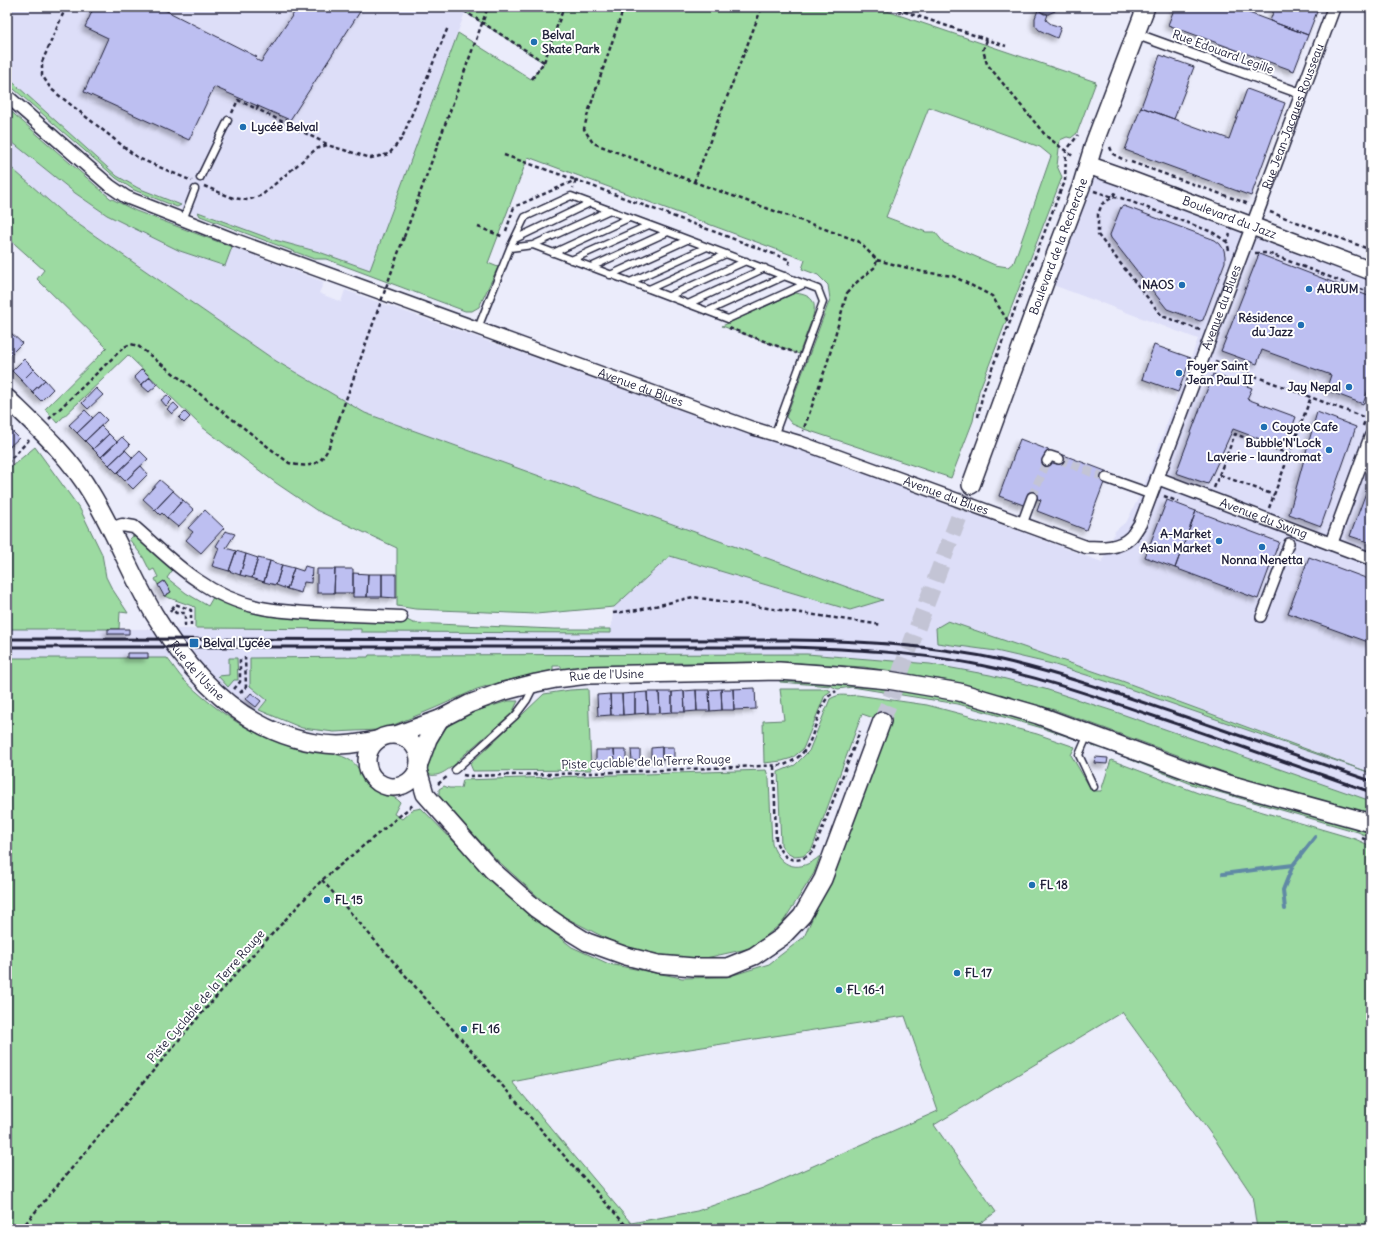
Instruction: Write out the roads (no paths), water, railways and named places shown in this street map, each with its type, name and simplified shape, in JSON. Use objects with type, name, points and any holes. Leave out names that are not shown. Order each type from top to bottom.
[{"type":"main road","name":"Boulevard de la Recherche","points":[[971,486],[1081,187],[1095,141],[1146,7]]},
{"type":"main road","name":"Boulevard du Jazz","points":[[1088,166],[1114,174],[1371,271]]},
{"type":"main road","name":"Rue de l'Usine","points":[[7,398],[75,469],[91,492],[154,614],[184,658],[214,692],[250,720],[285,736],[312,742],[338,745],[377,740]]},
{"type":"main road","name":"Rue de l'Usine","points":[[396,735],[440,719],[469,704],[501,692],[536,683],[588,675],[780,671],[836,674],[888,680],[959,692],[1038,715],[1088,732],[1225,783],[1371,823]]},
{"type":"main road","points":[[402,786],[412,780],[428,739],[440,719]]},
{"type":"main road","points":[[425,794],[419,765],[418,751],[413,744],[405,738],[396,735],[386,736],[377,740],[368,753],[367,761],[369,772],[375,780],[382,785],[392,787],[402,786],[425,794],[492,870],[535,908],[561,926],[587,942],[626,956],[658,964],[694,968],[726,967],[754,956],[782,937],[802,916],[823,879],[882,721]]},
{"type":"main road","name":"Rue de l'Usine","points":[[338,745],[367,761]]},
{"type":"street","name":"Rue Jean-Jacques Rousseau","points":[[1253,226],[1334,7]]},
{"type":"street","name":"Rue Edouard Legille","points":[[1136,34],[1302,94]]},
{"type":"street","name":"Avenue du Blues","points":[[7,96],[110,186],[126,197],[183,220],[774,436],[799,442],[1086,547],[1103,548],[1118,545],[1131,537],[1140,524],[1253,226]]},
{"type":"street","points":[[1331,544],[1366,433]]},
{"type":"street","points":[[1047,460],[1050,456],[1059,459]]},
{"type":"street","points":[[1106,478],[1151,494]]},
{"type":"street","name":"Avenue du Swing","points":[[1157,478],[1371,559]]},
{"type":"street","points":[[1022,524],[1032,497]]},
{"type":"street","points":[[111,529],[122,525],[134,526],[196,580],[236,602],[259,609],[283,612],[401,617]]},
{"type":"street","name":"Avenue du Swing","points":[[1260,617],[1289,543]]},
{"type":"lane","points":[[183,220],[197,183],[228,120]]},
{"type":"lane","points":[[478,328],[510,248],[525,216],[571,196],[610,210],[818,288],[823,302],[774,436]]},
{"type":"lane","points":[[515,239],[590,203]]},
{"type":"lane","points":[[510,248],[533,245],[610,210]]},
{"type":"lane","points":[[553,253],[629,218]]},
{"type":"lane","points":[[571,260],[649,225]]},
{"type":"lane","points":[[591,267],[668,232]]},
{"type":"lane","points":[[610,274],[688,240]]},
{"type":"lane","points":[[533,245],[728,319],[805,284]]},
{"type":"lane","points":[[630,282],[707,247]]},
{"type":"lane","points":[[649,289],[726,254]]},
{"type":"lane","points":[[669,296],[746,261]]},
{"type":"lane","points":[[688,304],[765,268]]},
{"type":"lane","points":[[708,311],[785,276]]},
{"type":"lane","points":[[455,770],[515,716],[527,700],[536,683]]},
{"type":"lane","points":[[1088,732],[1079,755],[1094,787]]},
{"type":"waterway","points":[[1285,909],[1283,890],[1293,865],[1315,837]]},
{"type":"waterway","points":[[1223,874],[1293,865]]},
{"type":"tunnel","points":[[1059,459],[1106,478]]},
{"type":"tunnel","points":[[1032,497],[1047,461]]},
{"type":"tunnel","points":[[882,721],[971,485]]},
{"type":"railway","points":[[7,639],[792,640],[844,641],[923,647],[1001,660],[1069,678],[1158,707],[1371,781]]},
{"type":"railway","points":[[7,647],[791,647],[903,654],[947,659],[996,668],[1048,682],[1177,724],[1371,792]]},
{"type":"place","name":"Belval Skate Park","points":[[534,42]]},
{"type":"place","name":"Lycée Belval","points":[[243,127]]},
{"type":"place","name":"NAOS","points":[[1182,285]]},
{"type":"place","name":"AURUM","points":[[1309,289]]},
{"type":"place","name":"Résidence du Jazz","points":[[1301,325]]},
{"type":"place","name":"Foyer Saint Jean Paul II","points":[[1179,373]]},
{"type":"place","name":"Jay Nepal","points":[[1349,387]]},
{"type":"place","name":"Coyote Cafe","points":[[1264,427]]},
{"type":"place","name":"Bubble'N'Lock Laverie - laundromat","points":[[1329,450]]},
{"type":"place","name":"A-Market Asian Market","points":[[1219,541]]},
{"type":"place","name":"Nonna Nenetta","points":[[1262,547]]},
{"type":"place","name":"Belval Lycée","points":[[194,643]]},
{"type":"place","name":"FL 18","points":[[1032,885]]},
{"type":"place","name":"FL 15","points":[[327,900]]},
{"type":"place","name":"FL 17","points":[[957,973]]},
{"type":"place","name":"FL 16-1","points":[[839,990]]},
{"type":"place","name":"FL 16","points":[[464,1029]]}]
